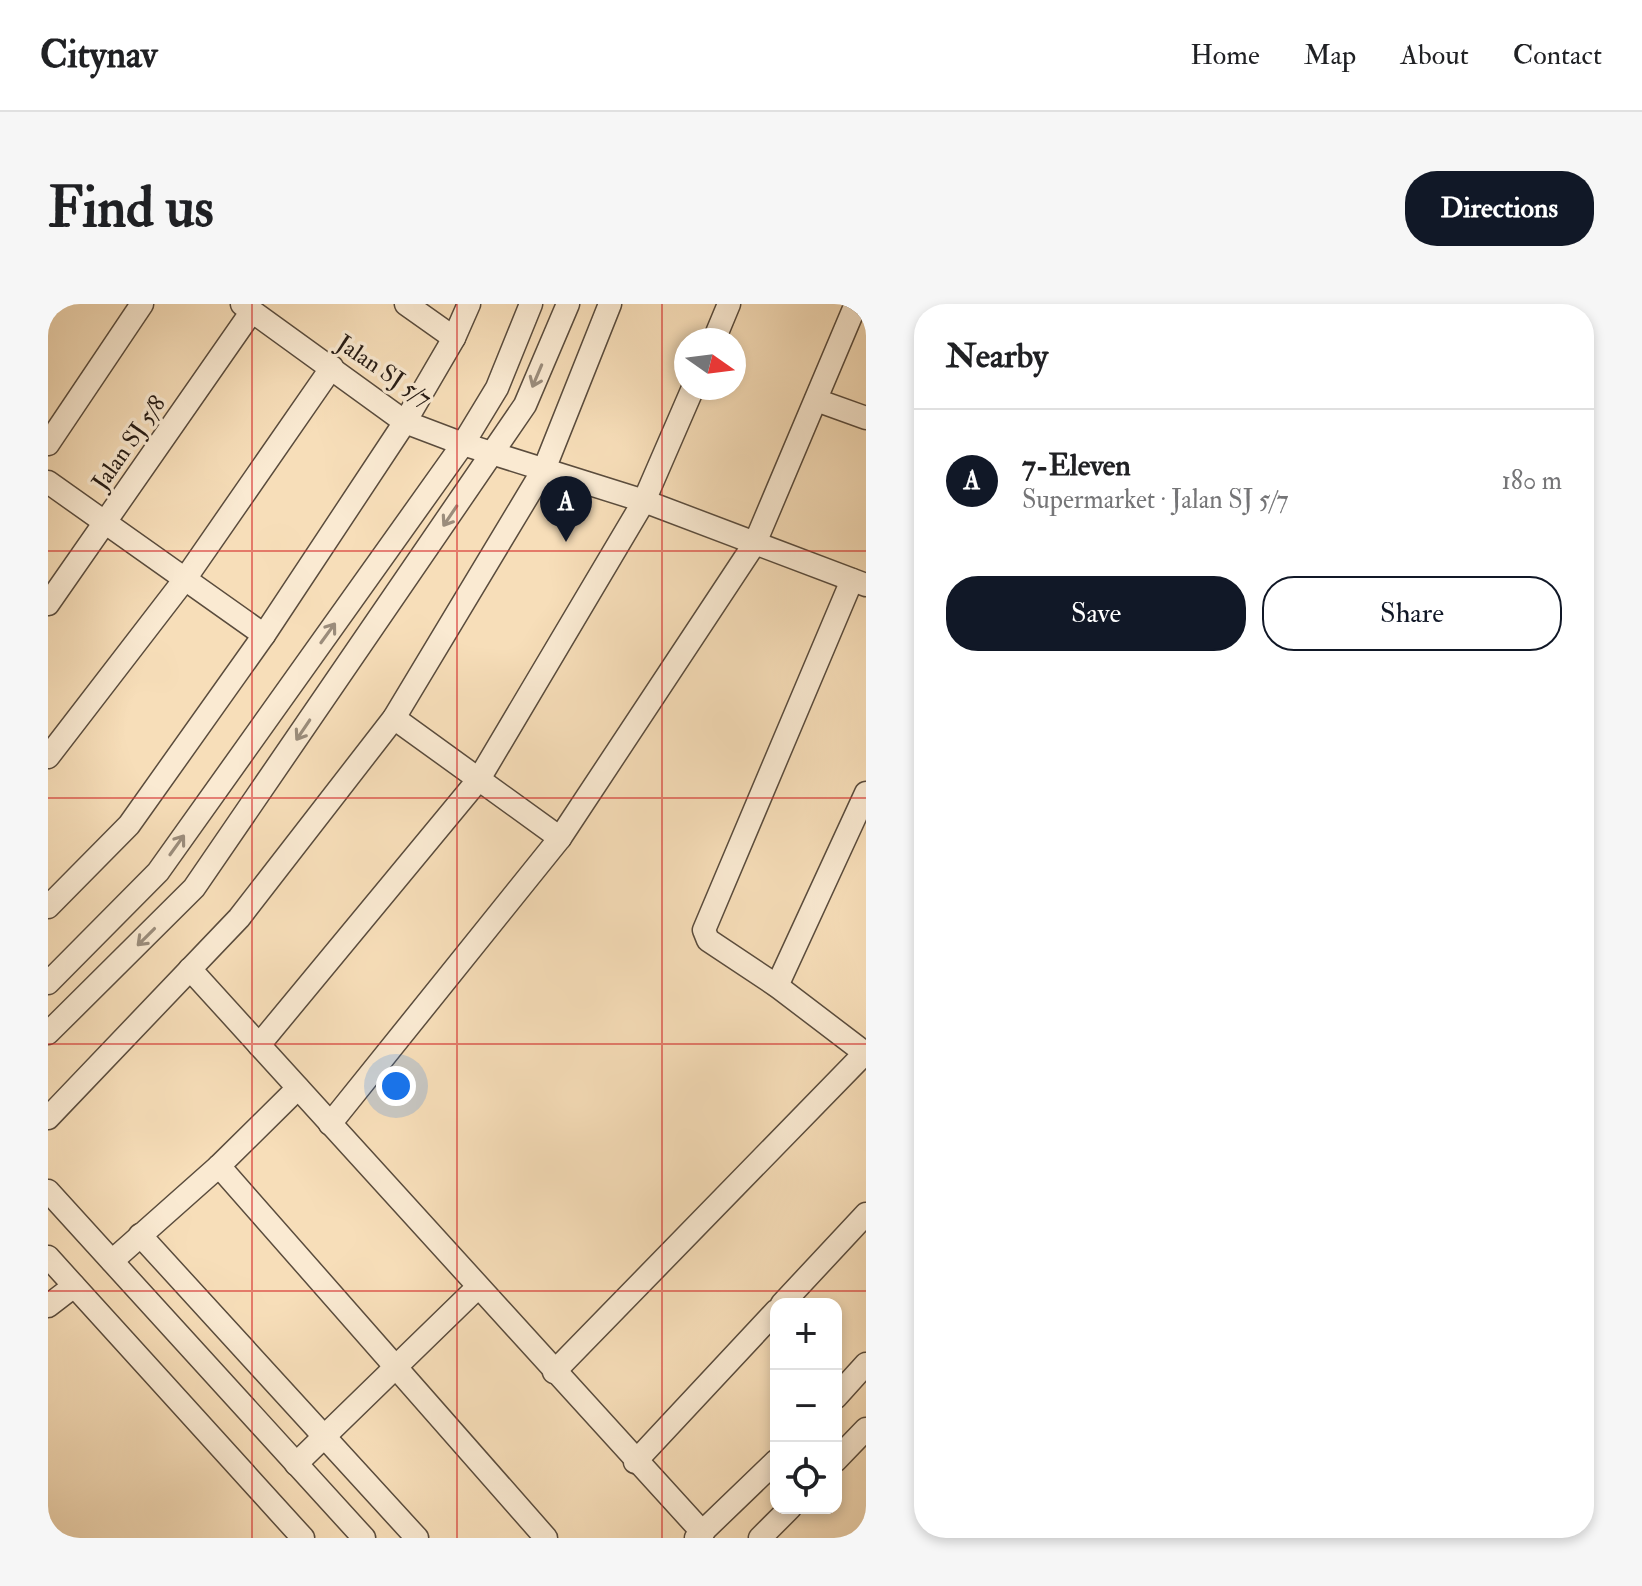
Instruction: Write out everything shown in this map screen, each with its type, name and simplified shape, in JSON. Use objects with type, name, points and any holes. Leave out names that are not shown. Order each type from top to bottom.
[{"type":"street","points":[[48,444],[142,304]]},
{"type":"street","points":[[406,304],[454,338]]},
{"type":"street","points":[[52,895],[129,825],[264,635],[405,422],[454,338],[469,304]]},
{"type":"street","points":[[48,983],[158,872],[463,444],[497,388],[531,304]]},
{"type":"street","points":[[48,1033],[194,888],[525,405],[568,304]]},
{"type":"street","points":[[48,1118],[239,918],[394,718],[545,467],[610,304]]},
{"type":"street","points":[[719,328],[729,304]]},
{"type":"street","points":[[330,1124],[560,838],[755,543],[816,400],[851,306]]},
{"type":"street","name":"Jalan SJ 5/7","points":[[247,307],[405,422],[463,444],[545,467],[644,501],[859,583]]},
{"type":"street","name":"Jalan SJ 5/8","points":[[48,604],[247,307]]},
{"type":"street","points":[[48,757],[185,579],[332,367]]},
{"type":"street","points":[[259,1045],[479,779],[644,501],[688,400]]},
{"type":"street","points":[[816,400],[866,418]]},
{"type":"street","points":[[48,482],[264,635]]},
{"type":"street","points":[[554,1372],[865,1052],[777,986],[708,940],[704,930],[859,583]]},
{"type":"street","points":[[394,718],[560,838]]},
{"type":"street","points":[[777,986],[866,793]]},
{"type":"street","points":[[190,969],[700,1536],[770,1467]]},
{"type":"street","points":[[112,1261],[219,1166],[298,1088]]},
{"type":"street","points":[[219,1166],[546,1538]]},
{"type":"street","points":[[48,1191],[364,1538]]},
{"type":"street","points":[[788,1298],[866,1214]]},
{"type":"street","points":[[140,1235],[417,1538]]},
{"type":"street","points":[[48,1257],[303,1538]]},
{"type":"street","points":[[48,1306],[74,1286]]},
{"type":"street","points":[[296,1464],[478,1287]]},
{"type":"street","points":[[635,1462],[770,1317]]},
{"type":"street","points":[[842,1390],[866,1364]]},
{"type":"street","points":[[842,1454],[866,1429]]},
{"type":"street","points":[[760,1538],[784,1514]]},
{"type":"place","name":"7-Eleven","points":[[566,542]]}]
